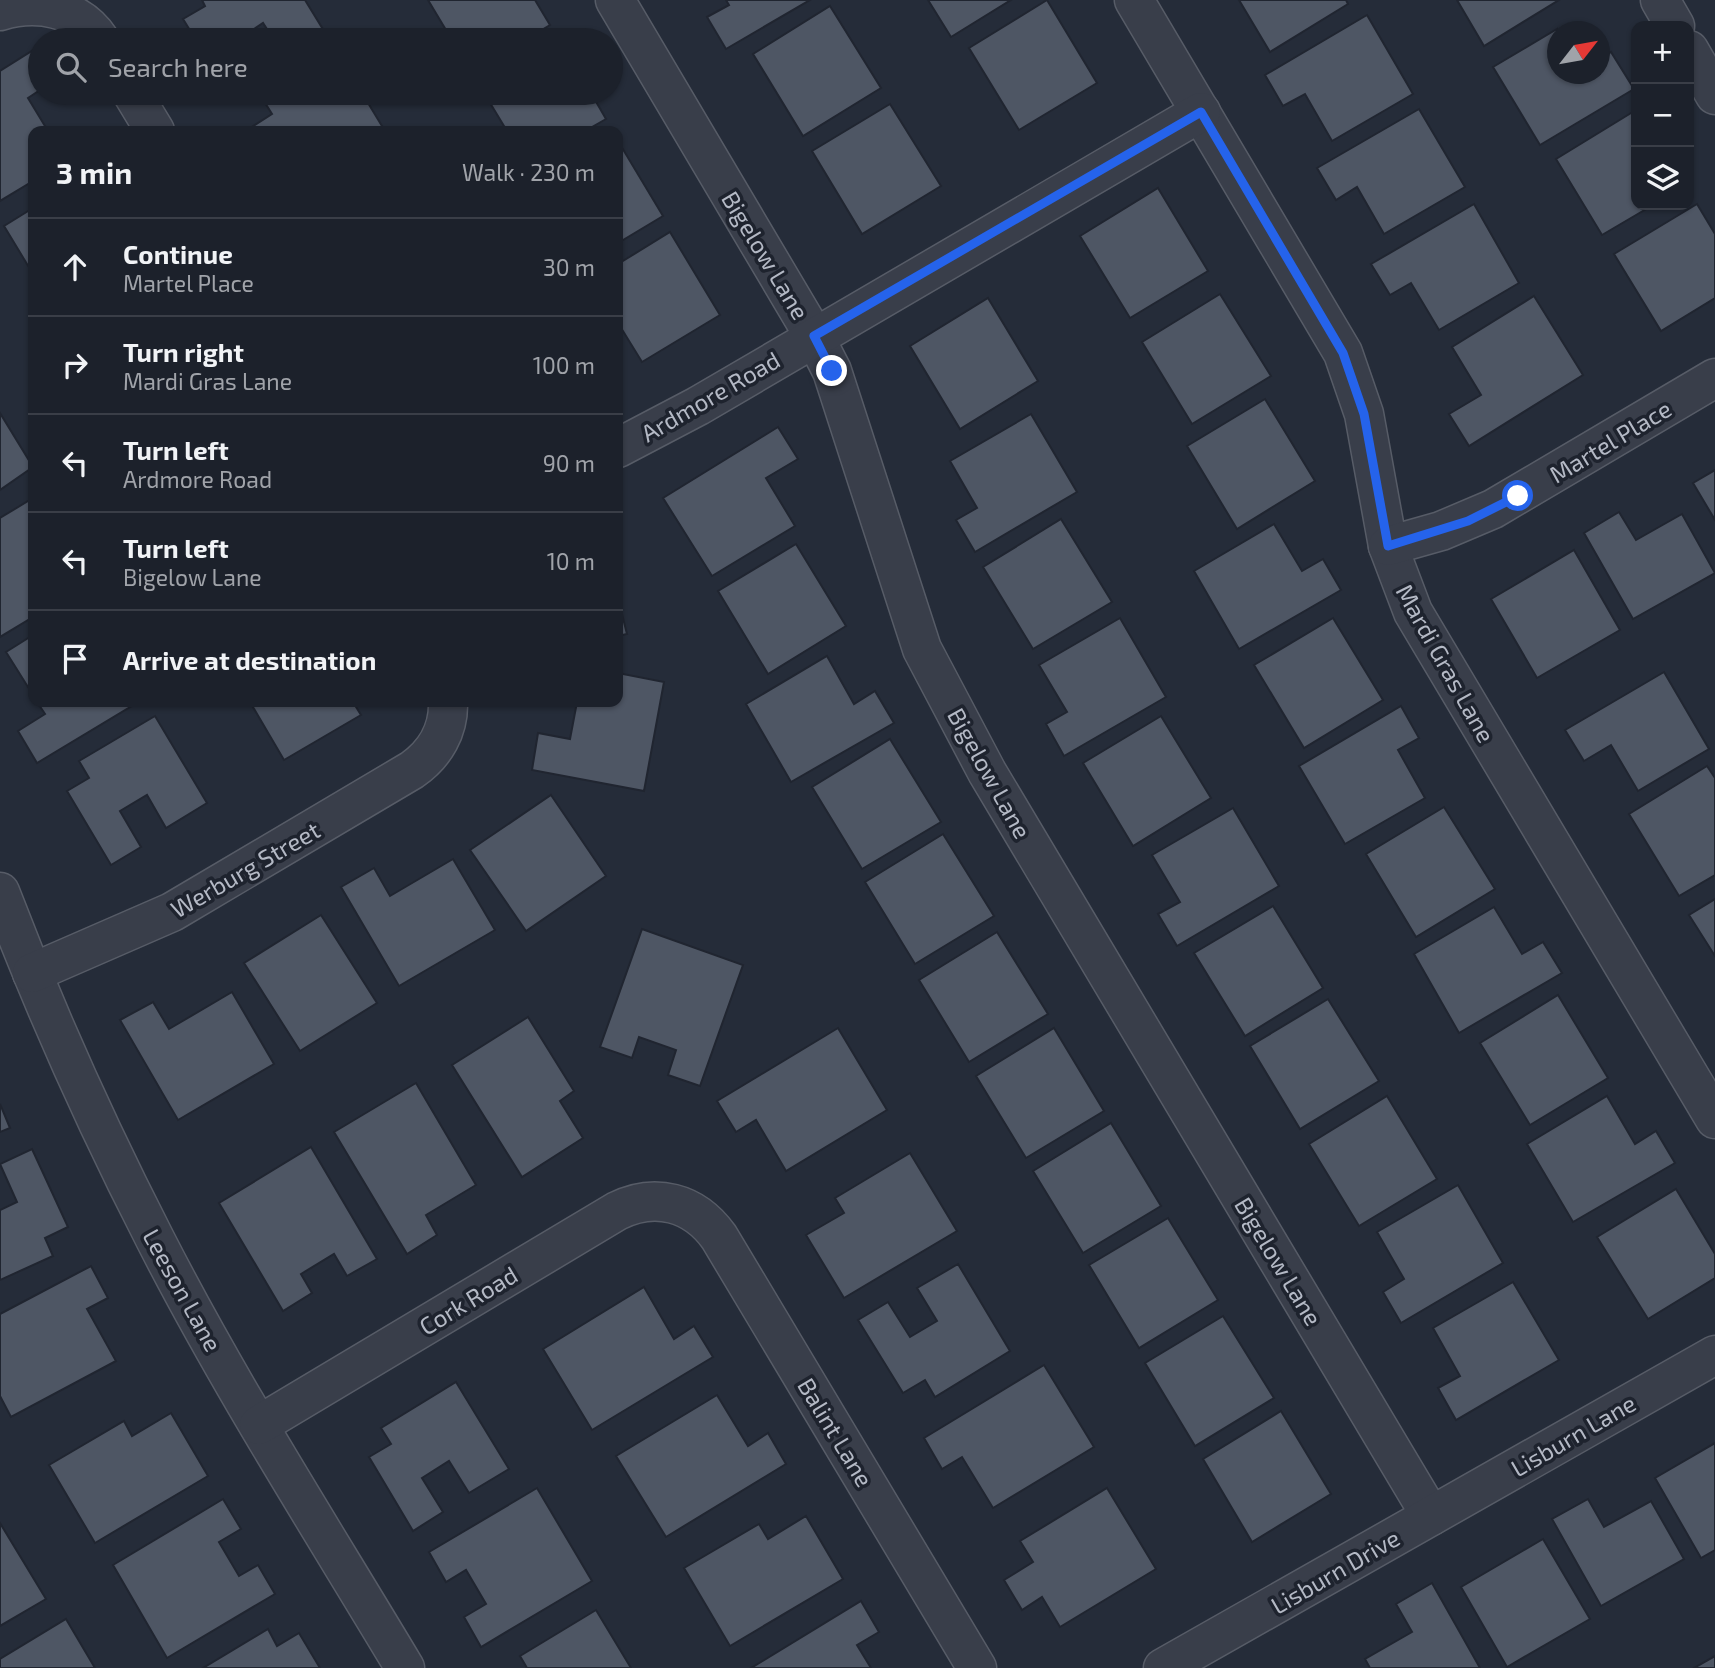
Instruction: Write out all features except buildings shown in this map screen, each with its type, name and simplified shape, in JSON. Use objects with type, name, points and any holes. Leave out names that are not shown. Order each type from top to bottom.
[{"type":"street","name":"Bigelow Lane","points":[[615,0],[814,336],[832,371],[922,649],[987,772],[1431,1516]]},
{"type":"street","name":"Mardi Gras Lane","points":[[1134,0],[1343,353],[1367,425],[1388,546],[1407,600],[1427,638],[1715,1119]]},
{"type":"street","points":[[1660,0],[1672,21]]},
{"type":"street","points":[[0,11],[27,2],[50,3],[83,19],[90,28]]},
{"type":"street","points":[[1694,59],[1715,95]]},
{"type":"street","points":[[139,105],[152,126]]},
{"type":"street","name":"Ardmore Road","points":[[623,445],[698,406],[1201,112]]},
{"type":"street","name":"Martel Place","points":[[1388,546],[1441,531],[1493,509],[1715,379]]},
{"type":"street","name":"Werburg Street","points":[[32,973],[139,929],[205,893],[412,770],[429,756],[441,738],[448,707]]},
{"type":"street","name":"Leeson Lane","points":[[0,892],[32,973],[107,1142],[150,1230],[259,1425],[405,1668]]},
{"type":"street","name":"Cork Road","points":[[259,1425],[617,1211],[650,1200],[685,1206]]},
{"type":"street","name":"Balint Lane","points":[[685,1206],[704,1219],[719,1237],[977,1668]]},
{"type":"street","name":"Lisburn Lane","points":[[1431,1516],[1715,1354]]},
{"type":"street","name":"Lisburn Drive","points":[[1163,1668],[1431,1516]]},
{"type":"route","points":[[832,371],[814,336],[1201,112],[1343,353],[1354,381],[1372,447],[1381,519],[1388,546],[1468,521],[1518,496]]}]
